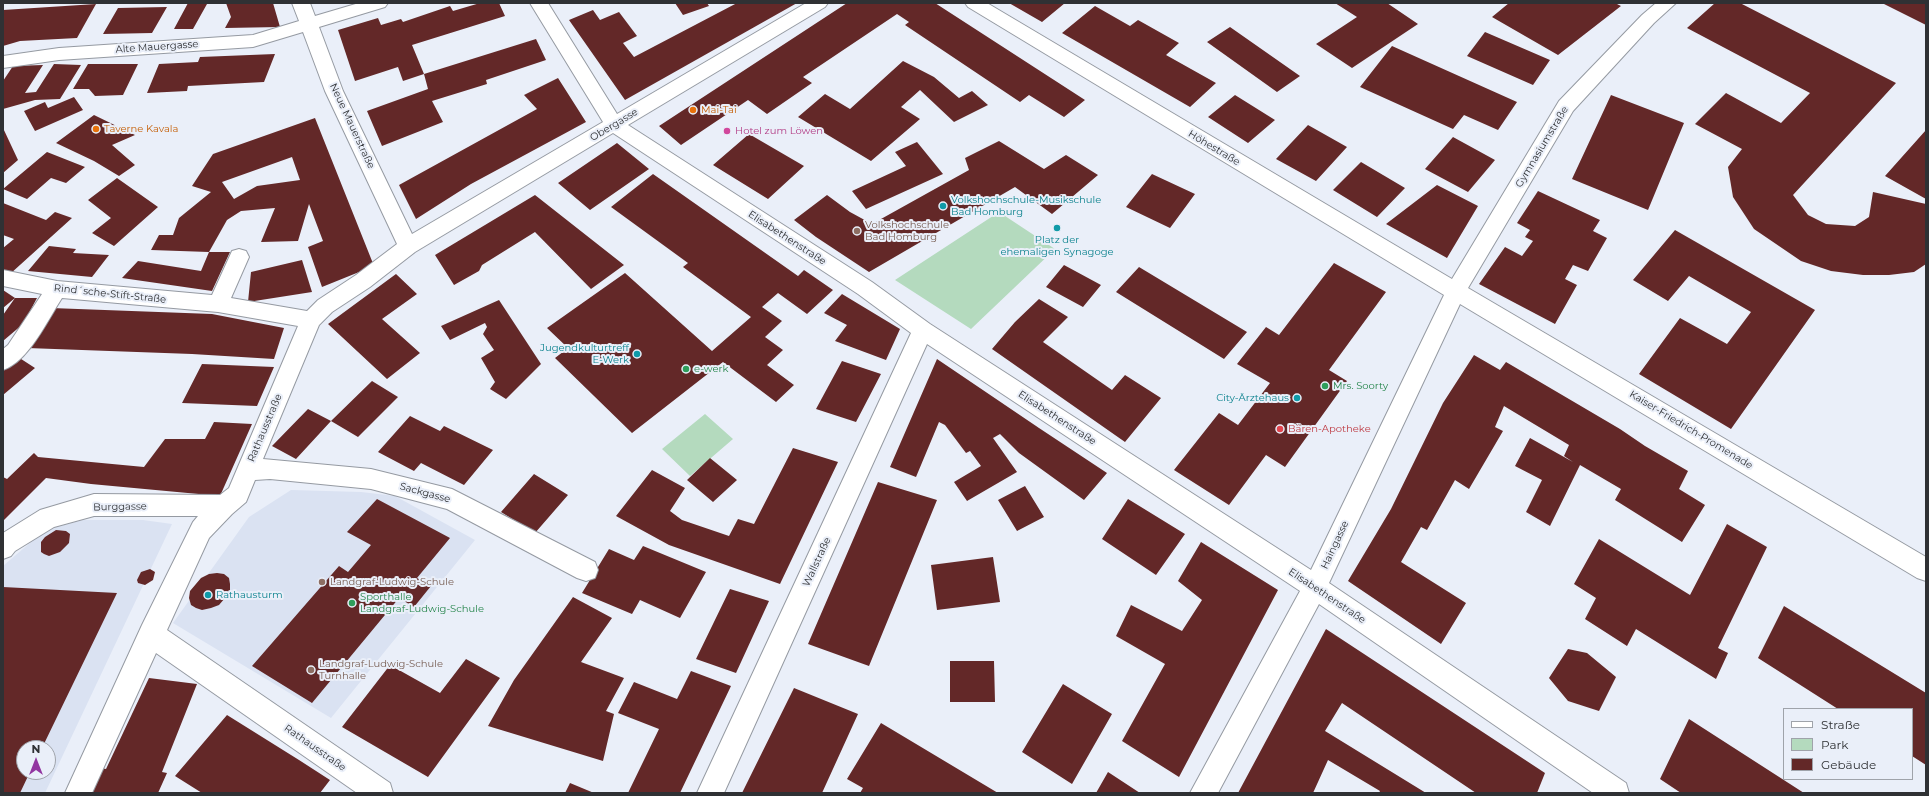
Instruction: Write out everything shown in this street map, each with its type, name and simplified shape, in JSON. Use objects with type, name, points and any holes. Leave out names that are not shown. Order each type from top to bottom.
[{"type":"street","name":"Neue Mauerstraße","points":[[301,3],[334,91],[408,246]]},
{"type":"street","name":"Alte Mauergasse","points":[[3,62],[59,54],[253,41],[379,3]]},
{"type":"street","name":"Elisabethenstraße","points":[[540,3],[614,125],[865,288],[923,330],[1315,587],[1616,793]]},
{"type":"street","name":"Obergasse","points":[[408,246],[819,3]]},
{"type":"street","name":"Höhestraße","points":[[974,3],[1456,291]]},
{"type":"street","name":"Gymnasiumstraße","points":[[1456,291],[1566,106],[1648,19],[1667,3]]},
{"type":"street","name":"Rathausstraße","points":[[78,793],[151,634],[201,530],[224,506],[238,495],[247,470],[311,320],[325,306],[363,281],[408,246]]},
{"type":"street","points":[[218,304],[239,257]]},
{"type":"street","name":"Rind´sche-Stift-Straße","points":[[3,278],[57,289],[218,304],[311,320]]},
{"type":"street","points":[[3,361],[16,351],[57,289]]},
{"type":"street","name":"Kaiser-Friedrich-Promenade","points":[[1456,291],[1926,570]]},
{"type":"street","name":"Haingasse","points":[[1203,793],[1315,587],[1456,291]]},
{"type":"street","name":"Wallstraße","points":[[710,793],[923,330]]},
{"type":"street","name":"Sackgasse","points":[[247,470],[270,469],[371,479],[452,500],[586,570]]},
{"type":"street","name":"Burggasse","points":[[3,548],[48,518],[94,505],[224,506]]},
{"type":"street","name":"Rathausstraße","points":[[151,634],[380,793]]},
{"type":"shaded area","name":"Landgraf-Ludwig-Schule","points":[[291,490],[361,492],[395,496],[475,540],[331,718],[173,623],[249,517]]},
{"type":"shaded area","points":[[83,520],[143,520],[172,524],[56,770],[56,740],[16,740],[16,780],[51,780],[45,793],[3,793],[3,566],[45,530]]},
{"type":"green space","points":[[999,212],[1055,249],[971,329],[895,280]]},
{"type":"green space","points":[[705,414],[733,439],[690,476],[662,449]]},
{"type":"building","points":[[188,3],[207,4],[193,29],[174,29]]},
{"type":"building","points":[[226,3],[273,3],[280,27],[225,28],[231,17]]},
{"type":"building","points":[[480,3],[499,3],[505,16],[412,45],[424,74],[403,81],[398,67],[355,81],[338,30],[378,18],[381,25],[401,19],[403,22],[450,6],[453,11]]},
{"type":"building","points":[[675,3],[707,3],[709,6],[683,15]]},
{"type":"building","points":[[737,3],[797,3],[625,100],[569,20],[593,10],[600,20],[619,12],[637,36],[623,43],[634,57]]},
{"type":"building","points":[[847,3],[935,3],[1085,100],[1064,117],[1029,95],[1020,102],[905,25],[909,22],[897,14],[803,77],[812,83],[767,114],[748,100],[681,145],[659,126]]},
{"type":"building","points":[[1009,3],[1065,3],[1042,22]]},
{"type":"building","points":[[1335,3],[1387,3],[1418,24],[1352,68],[1316,44],[1357,17]]},
{"type":"building","points":[[1509,3],[1615,3],[1621,6],[1558,55],[1492,17]]},
{"type":"building","points":[[1715,3],[1740,3],[1896,83],[1793,195],[1808,215],[1826,224],[1855,226],[1869,217],[1873,192],[1926,204],[1926,264],[1914,272],[1889,275],[1863,275],[1831,271],[1801,261],[1754,229],[1733,197],[1728,167],[1742,149],[1695,124],[1726,93],[1781,123],[1810,93],[1687,28]]},
{"type":"building","points":[[1882,3],[1926,3],[1926,25]]},
{"type":"building","points":[[96,4],[77,38],[20,41],[3,46],[3,10]]},
{"type":"building","points":[[1095,6],[1130,26],[1138,20],[1179,43],[1166,55],[1216,83],[1190,107],[1062,33]]},
{"type":"building","points":[[167,7],[152,33],[103,34],[118,8]]},
{"type":"building","points":[[1230,27],[1300,76],[1277,92],[1207,42]]},
{"type":"building","points":[[1485,32],[1550,60],[1533,85],[1467,56]]},
{"type":"building","points":[[536,39],[546,60],[486,80],[487,84],[432,101],[443,122],[382,146],[367,111],[428,89],[424,74]]},
{"type":"building","points":[[1392,46],[1517,102],[1498,130],[1464,115],[1453,129],[1360,87]]},
{"type":"building","points":[[275,54],[264,82],[188,86],[187,91],[147,93],[159,64],[198,62],[200,57]]},
{"type":"building","points":[[903,61],[934,77],[959,98],[972,91],[988,105],[954,122],[920,90],[901,107],[920,119],[871,161],[798,117],[825,94],[850,109]]},
{"type":"building","points":[[54,64],[81,65],[60,99],[35,100],[3,109],[3,81],[13,66],[43,65],[25,93],[36,92]]},
{"type":"building","points":[[88,64],[138,64],[123,95],[95,96],[89,89],[73,89]]},
{"type":"building","points":[[558,78],[586,122],[471,184],[416,219],[399,185],[537,109],[524,95]]},
{"type":"building","points":[[1235,95],[1275,120],[1248,143],[1208,117]]},
{"type":"building","points":[[1611,95],[1684,123],[1648,210],[1572,179]]},
{"type":"building","points":[[74,97],[83,110],[35,131],[24,111],[45,102],[48,108]]},
{"type":"building","points":[[94,115],[135,135],[112,145],[135,165],[119,176],[94,161],[56,143]]},
{"type":"building","points":[[315,118],[374,266],[322,287],[308,247],[323,241],[309,204],[298,241],[261,242],[275,208],[241,211],[227,220],[209,252],[151,250],[159,235],[173,235],[179,218],[211,192],[192,186],[213,154]],"holes":[[[292,157],[300,180],[257,186],[234,199],[222,182]]]},
{"type":"building","points":[[1308,125],[1347,147],[1316,181],[1276,159]]},
{"type":"building","points":[[3,128],[18,160],[3,173]]},
{"type":"building","points":[[1926,130],[1926,199],[1885,176]]},
{"type":"building","points":[[749,134],[804,166],[768,199],[713,165]]},
{"type":"building","points":[[1453,137],[1495,160],[1468,192],[1425,169]]},
{"type":"building","name":"Volkshochschule-Musikschule Bad Homburg","points":[[999,141],[1044,169],[1066,155],[1098,175],[1052,214],[1015,187],[869,272],[816,237],[794,220],[827,195],[850,212],[872,224],[969,170],[965,158]]},
{"type":"building","points":[[917,142],[943,174],[866,209],[852,191],[906,166],[895,152]]},
{"type":"building","points":[[617,143],[649,169],[590,210],[558,183]]},
{"type":"building","points":[[47,152],[85,167],[66,183],[51,178],[27,199],[3,189]]},
{"type":"building","points":[[1361,162],[1405,188],[1377,217],[1333,190]]},
{"type":"building","points":[[653,174],[798,276],[804,270],[833,290],[807,314],[778,293],[762,307],[782,321],[765,337],[783,350],[767,365],[794,385],[776,402],[723,362],[632,433],[555,358],[568,348],[547,328],[625,273],[712,351],[751,317],[683,267],[688,263],[611,207]]},
{"type":"building","points":[[1152,174],[1195,194],[1170,228],[1126,207]]},
{"type":"building","points":[[117,178],[158,207],[114,246],[92,233],[111,218],[88,200]]},
{"type":"building","points":[[1437,185],[1478,206],[1447,258],[1386,224]]},
{"type":"building","points":[[1538,191],[1600,220],[1593,231],[1607,238],[1588,271],[1573,265],[1565,279],[1577,285],[1555,324],[1479,284],[1505,247],[1522,256],[1533,241],[1525,237],[1530,230],[1517,223]]},
{"type":"building","points":[[535,195],[624,265],[591,289],[535,232],[482,265],[479,271],[454,285],[435,255]]},
{"type":"building","points":[[3,203],[46,220],[55,212],[72,218],[10,274],[3,271],[3,248],[14,239],[3,235]]},
{"type":"building","points":[[1675,230],[1815,310],[1731,429],[1639,374],[1680,318],[1727,344],[1751,312],[1689,276],[1668,301],[1633,280]]},
{"type":"building","points":[[49,246],[76,249],[73,253],[109,255],[92,277],[28,271]]},
{"type":"building","points":[[209,252],[230,252],[212,291],[122,278],[138,261],[201,271]]},
{"type":"building","points":[[302,260],[312,292],[248,302],[251,272]]},
{"type":"building","name":"City-Ärztehaus","points":[[1334,263],[1386,292],[1329,370],[1347,381],[1285,467],[1266,455],[1229,505],[1174,470],[1219,413],[1238,425],[1270,383],[1237,364],[1266,327],[1279,335]]},
{"type":"building","points":[[1064,265],[1101,285],[1083,307],[1046,287]]},
{"type":"building","points":[[1139,267],[1247,332],[1224,359],[1116,292]]},
{"type":"building","points":[[396,274],[417,294],[382,319],[420,353],[387,379],[328,324]]},
{"type":"building","points":[[3,290],[15,298],[3,308]]},
{"type":"building","points":[[842,294],[900,329],[886,360],[835,341],[847,325],[824,313]]},
{"type":"building","points":[[15,298],[37,298],[23,324],[3,341],[3,315]]},
{"type":"building","points":[[1039,299],[1068,317],[1043,342],[1112,390],[1125,375],[1161,398],[1125,442],[992,349],[1015,322]]},
{"type":"building","points":[[499,300],[541,364],[506,399],[490,389],[495,382],[481,358],[494,350],[483,334],[487,327],[485,323],[450,340],[441,326]]},
{"type":"building","points":[[51,308],[212,314],[284,328],[274,359],[192,354],[27,348]]},
{"type":"building","points":[[1474,355],[1500,370],[1506,362],[1688,471],[1679,489],[1705,505],[1682,542],[1615,500],[1621,489],[1580,465],[1550,526],[1526,512],[1542,480],[1515,466],[1530,438],[1573,462],[1564,456],[1569,445],[1504,406],[1495,427],[1503,431],[1469,489],[1455,480],[1427,530],[1421,527],[1401,562],[1466,603],[1441,644],[1348,581],[1391,509],[1443,403]]},
{"type":"building","points":[[18,357],[35,368],[3,395],[3,369]]},
{"type":"building","points":[[937,359],[1107,473],[1084,500],[1019,453],[1000,434],[993,438],[1017,472],[967,501],[954,482],[981,466],[970,451],[966,453],[945,425],[939,422],[916,477],[890,467]]},
{"type":"building","points":[[842,361],[881,374],[856,422],[816,409]]},
{"type":"building","points":[[202,364],[274,367],[257,406],[182,403]]},
{"type":"building","points":[[372,381],[398,397],[358,437],[331,421]]},
{"type":"building","points":[[308,409],[331,421],[296,459],[272,446]]},
{"type":"building","points":[[410,416],[440,431],[444,426],[493,450],[464,485],[421,463],[414,471],[378,452]]},
{"type":"building","points":[[214,422],[252,424],[220,496],[91,484],[46,478],[3,521],[3,477],[7,479],[34,453],[38,457],[144,467],[165,439],[205,439]]},
{"type":"building","points":[[793,448],[838,462],[780,584],[669,545],[616,516],[652,470],[685,488],[670,511],[682,520],[729,536],[738,519],[754,524]]},
{"type":"building","points":[[710,458],[737,480],[713,502],[687,480]]},
{"type":"building","points":[[534,474],[568,495],[535,533],[501,512]]},
{"type":"building","points":[[878,482],[937,500],[869,666],[808,644]]},
{"type":"building","points":[[1025,486],[1044,517],[1017,531],[998,500]]},
{"type":"building","name":"Sporthalle Landgraf-Ludwig-Schule","points":[[377,499],[450,538],[417,578],[431,586],[414,607],[399,598],[312,703],[252,666],[339,566],[348,572],[371,545],[347,532]]},
{"type":"building","points":[[1128,499],[1185,534],[1156,575],[1102,539]]},
{"type":"building","points":[[1727,524],[1767,547],[1718,648],[1728,653],[1716,679],[1636,629],[1627,646],[1585,619],[1596,598],[1574,584],[1599,539],[1690,595]]},
{"type":"building","points":[[56,530],[66,531],[70,534],[69,543],[60,552],[49,556],[41,552],[41,542],[45,537]]},
{"type":"building","points":[[1201,542],[1278,590],[1179,777],[1122,741],[1165,664],[1116,636],[1131,605],[1182,631],[1202,600],[1178,581]]},
{"type":"building","points":[[643,546],[706,572],[680,618],[640,600],[632,614],[582,593],[609,549],[634,560]]},
{"type":"building","points":[[993,557],[1000,602],[937,610],[931,565]]},
{"type":"building","points":[[150,569],[155,572],[153,580],[145,585],[138,583],[137,580],[141,572]]},
{"type":"building","name":"Rathausturm","points":[[209,574],[224,574],[229,578],[230,591],[225,598],[219,605],[202,610],[191,605],[189,598],[190,591],[201,578]]},
{"type":"building","points":[[3,587],[117,593],[46,740],[16,740],[16,780],[26,780],[20,793],[3,793]]},
{"type":"building","points":[[730,589],[769,601],[736,673],[696,659]]},
{"type":"building","points":[[573,597],[612,618],[581,662],[624,678],[606,711],[614,714],[603,761],[488,726],[514,680]]},
{"type":"building","points":[[1784,606],[1926,693],[1926,765],[1913,757],[1913,708],[1836,708],[1758,658]]},
{"type":"building","points":[[1326,629],[1545,773],[1537,793],[1476,793],[1342,703],[1325,731],[1426,793],[1379,793],[1380,791],[1328,760],[1313,793],[1238,793]]},
{"type":"building","points":[[1568,649],[1587,653],[1616,677],[1599,711],[1568,701],[1549,678]]},
{"type":"building","points":[[466,659],[500,678],[428,777],[342,727],[390,665],[440,693]]},
{"type":"building","points":[[950,661],[994,661],[995,702],[950,702]]},
{"type":"building","points":[[691,671],[731,686],[680,793],[628,793],[659,729],[618,713],[634,682],[677,699]]},
{"type":"building","points":[[149,678],[197,684],[162,772],[167,773],[158,793],[89,793],[101,768],[106,769]]},
{"type":"building","points":[[1063,684],[1112,714],[1072,784],[1022,752]]},
{"type":"building","points":[[794,688],[858,714],[822,793],[742,793]]},
{"type":"building","points":[[227,715],[330,780],[320,793],[202,793],[175,776]]},
{"type":"building","points":[[1689,719],[1804,793],[1681,793],[1660,779]]},
{"type":"building","points":[[881,723],[998,793],[860,793],[863,788],[847,779]]},
{"type":"building","points":[[1108,772],[1140,793],[1096,793]]},
{"type":"building","points":[[570,783],[594,793],[565,793]]},
{"type":"place","name":"Mai-Tai","points":[[693,110]]},
{"type":"place","name":"Taverne Kavala","points":[[96,129]]},
{"type":"place","name":"Hotel zum Löwen","points":[[727,131]]},
{"type":"place","name":"Volkshochschule-Musikschule Bad Homburg","points":[[943,206]]},
{"type":"place","name":"Platz der ehemaligen Synagoge","points":[[1057,228]]},
{"type":"place","name":"Volkshochschule Bad Homburg","points":[[857,231]]},
{"type":"place","name":"Jugendkulturtreff E-Werk","points":[[637,354]]},
{"type":"place","name":"e-werk","points":[[686,369]]},
{"type":"place","name":"Mrs. Soorty","points":[[1325,386]]},
{"type":"place","name":"City-Ärztehaus","points":[[1297,398]]},
{"type":"place","name":"Bären-Apotheke","points":[[1280,429]]},
{"type":"place","name":"Landgraf-Ludwig-Schule","points":[[322,582]]},
{"type":"place","name":"Rathausturm","points":[[208,595]]},
{"type":"place","name":"Sporthalle Landgraf-Ludwig-Schule","points":[[352,603]]},
{"type":"place","name":"Landgraf-Ludwig-Schule Turnhalle","points":[[311,670]]}]
